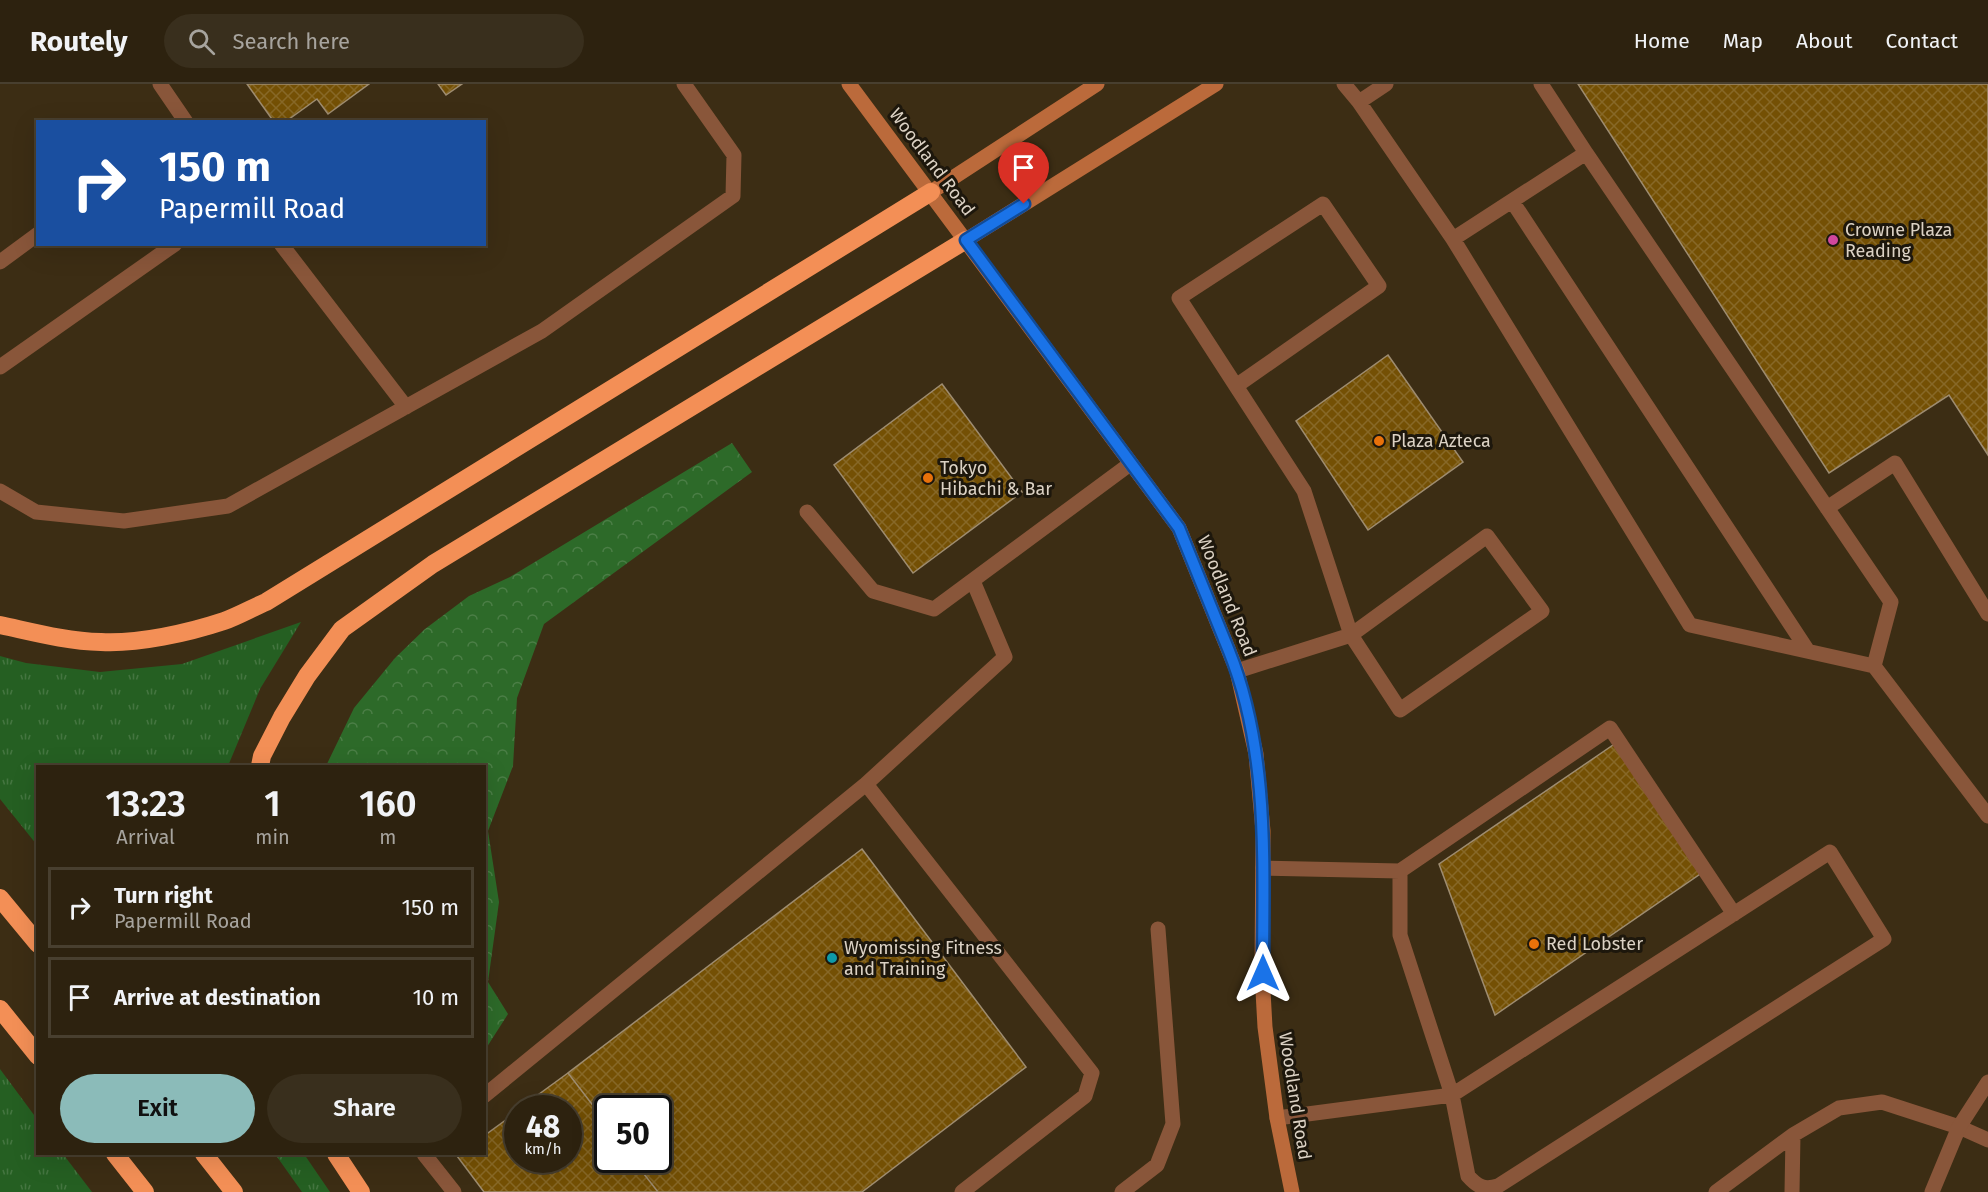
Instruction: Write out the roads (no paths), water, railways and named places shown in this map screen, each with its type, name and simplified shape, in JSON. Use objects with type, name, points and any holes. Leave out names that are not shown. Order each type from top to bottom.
[{"type":"highway","points":[[0,625],[73,640],[102,642],[138,639],[176,633],[225,621],[266,602],[931,192]]},
{"type":"highway","points":[[260,765],[262,756],[282,717],[307,676],[342,629],[433,564],[966,240]]},
{"type":"highway","points":[[0,898],[36,942]]},
{"type":"highway","points":[[0,1009],[36,1054]]},
{"type":"highway","points":[[116,1155],[145,1192]]},
{"type":"highway","points":[[205,1155],[234,1192]]},
{"type":"highway","points":[[337,1155],[361,1192]]},
{"type":"main road","name":"Woodland Road","points":[[849,84],[1179,528],[1237,671],[1256,754],[1263,831],[1264,1016],[1277,1118],[1292,1192]]},
{"type":"main road","points":[[931,192],[1097,84]]},
{"type":"main road","points":[[966,240],[1216,84]]},
{"type":"street","points":[[160,84],[185,120]]},
{"type":"street","points":[[0,491],[36,512],[124,520],[228,506],[542,331],[733,196],[734,155],[684,84]]},
{"type":"street","points":[[1344,84],[1359,102],[1453,239],[1690,626],[1875,666],[1988,816]]},
{"type":"street","points":[[1359,102],[1386,84]]},
{"type":"street","points":[[1541,84],[1891,602],[1875,666]]},
{"type":"street","points":[[1453,239],[1586,153]]},
{"type":"street","points":[[1512,201],[1808,651]]},
{"type":"street","points":[[1236,386],[1379,286],[1323,204],[1179,298],[1304,491],[1351,635],[1400,710],[1542,611],[1487,536],[1351,635],[1237,671]]},
{"type":"street","points":[[0,262],[36,235]]},
{"type":"street","points":[[0,367],[172,246]]},
{"type":"street","points":[[283,246],[406,407]]},
{"type":"street","points":[[1827,508],[1895,463],[1988,615]]},
{"type":"street","points":[[807,512],[873,591],[934,609],[1130,464]]},
{"type":"street","points":[[486,1094],[866,784],[1005,657],[973,581]]},
{"type":"street","points":[[1263,868],[1400,871],[1610,728],[1734,914]]},
{"type":"street","points":[[866,784],[1092,1073],[1085,1096],[962,1192]]},
{"type":"street","points":[[1277,1118],[1452,1095],[1830,852],[1884,939],[1498,1186],[1486,1189],[1476,1185],[1468,1176],[1452,1095],[1400,935],[1400,871]]},
{"type":"street","points":[[1122,1192],[1156,1165],[1173,1124],[1158,928]]},
{"type":"street","points":[[1932,1192],[1959,1127],[1988,1082]]},
{"type":"street","points":[[1716,1192],[1793,1135],[1839,1108],[1882,1102],[1959,1127],[1988,1140]]},
{"type":"street","points":[[1792,1192],[1793,1135]]},
{"type":"street","points":[[425,1155],[454,1192]]},
{"type":"place","name":"Crowne Plaza Reading","points":[[1833,240]]},
{"type":"place","name":"Plaza Azteca","points":[[1379,441]]},
{"type":"place","name":"Tokyo Hibachi & Bar","points":[[928,478]]},
{"type":"place","name":"Red Lobster","points":[[1534,944]]},
{"type":"place","name":"Wyomissing Fitness and Training","points":[[832,958]]}]
